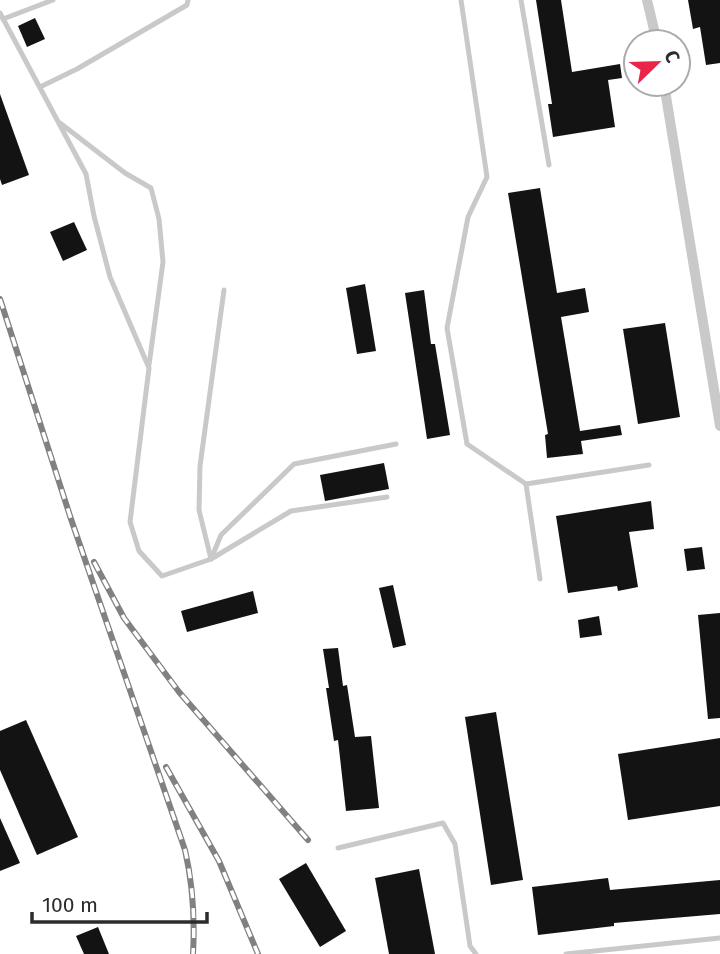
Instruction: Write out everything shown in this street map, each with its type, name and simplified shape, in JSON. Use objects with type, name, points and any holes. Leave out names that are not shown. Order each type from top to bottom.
[{"type":"street","points":[[647,0],[654,28]]},
{"type":"street","points":[[666,98],[720,426]]},
{"type":"lane","points":[[53,0],[1,16],[86,174],[110,277],[149,368]]},
{"type":"lane","points":[[40,87],[77,69],[187,5],[188,0]]},
{"type":"lane","points":[[461,0],[487,177],[468,217],[447,328],[467,444],[526,484],[649,465]]},
{"type":"lane","points":[[522,0],[549,165]]},
{"type":"lane","points":[[58,121],[125,173],[151,188],[159,219],[163,262],[130,522],[139,551],[162,576],[211,559],[291,511],[387,497]]},
{"type":"lane","points":[[211,559],[199,510],[200,466],[224,290]]},
{"type":"lane","points":[[211,559],[221,535],[294,464],[396,443]]},
{"type":"lane","points":[[526,484],[540,579]]},
{"type":"lane","points":[[338,848],[443,823],[455,844],[470,946],[476,954]]},
{"type":"lane","points":[[566,954],[720,938]]},
{"type":"building","points":[[536,0],[561,0],[572,72],[620,64],[622,78],[608,80],[615,127],[553,137],[548,104],[552,104]]},
{"type":"building","points":[[688,0],[720,0],[720,63],[706,65],[700,27],[693,29]]},
{"type":"building","points":[[35,18],[45,39],[27,47],[18,26]]},
{"type":"building","points":[[0,94],[29,175],[2,185],[0,179]]},
{"type":"building","points":[[540,188],[557,293],[585,288],[589,312],[561,317],[580,431],[620,425],[622,435],[581,441],[583,454],[547,458],[545,435],[548,434],[508,193]]},
{"type":"building","points":[[74,222],[87,250],[63,261],[50,232]]},
{"type":"building","points":[[365,284],[376,351],[357,354],[346,288]]},
{"type":"building","points":[[424,290],[431,344],[435,344],[450,435],[427,439],[405,293]]},
{"type":"building","points":[[665,323],[680,417],[638,424],[623,329]]},
{"type":"building","points":[[384,463],[389,489],[325,501],[320,475]]},
{"type":"building","points":[[651,501],[654,529],[629,532],[638,587],[618,591],[617,586],[568,593],[556,516]]},
{"type":"building","points":[[702,547],[705,569],[687,571],[684,549]]},
{"type":"building","points":[[393,585],[406,645],[393,648],[379,588]]},
{"type":"building","points":[[253,591],[258,613],[187,632],[181,611]]},
{"type":"building","points":[[720,613],[720,718],[708,719],[698,615]]},
{"type":"building","points":[[599,616],[602,635],[580,638],[578,620]]},
{"type":"building","points":[[338,648],[343,686],[347,685],[355,737],[371,736],[379,808],[346,811],[338,740],[334,741],[326,688],[329,688],[323,649]]},
{"type":"building","points":[[496,712],[523,880],[491,885],[465,717]]},
{"type":"building","points":[[26,720],[78,837],[37,855],[0,770],[0,731]]},
{"type":"building","points":[[720,738],[720,806],[628,820],[618,754]]},
{"type":"building","points":[[0,818],[20,863],[0,871]]},
{"type":"building","points":[[306,863],[346,931],[320,947],[279,879]]},
{"type":"building","points":[[419,869],[435,954],[389,954],[375,878]]},
{"type":"building","points":[[608,878],[610,890],[720,880],[720,914],[614,923],[614,926],[538,935],[532,887]]},
{"type":"building","points":[[98,927],[109,954],[84,954],[76,936]]},
{"type":"railway","points":[[0,299],[71,519],[185,850],[193,902],[193,954]]},
{"type":"railway","points":[[94,562],[124,618],[179,692],[308,840]]},
{"type":"railway","points":[[166,767],[219,861],[258,954]]}]
